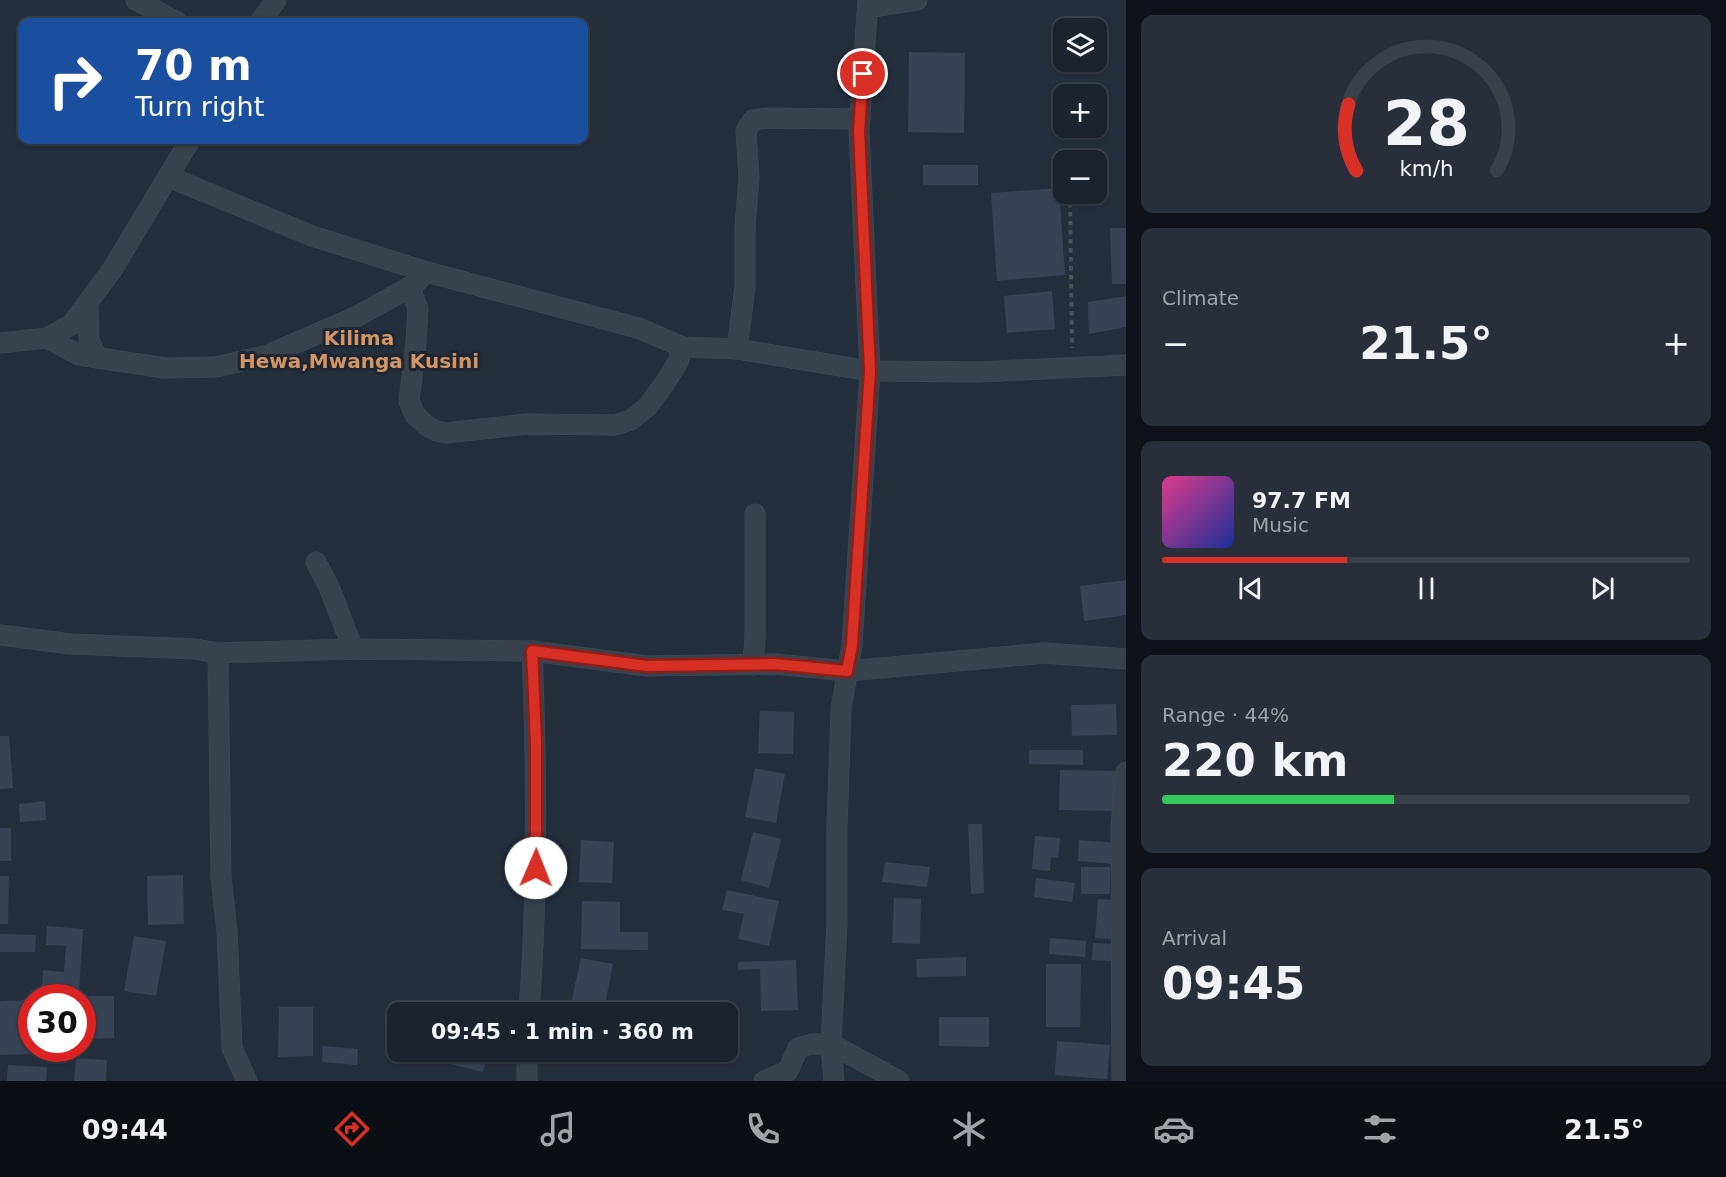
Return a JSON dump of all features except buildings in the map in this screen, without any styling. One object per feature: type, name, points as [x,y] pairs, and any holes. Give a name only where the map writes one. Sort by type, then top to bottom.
[{"type":"street","points":[[136,0],[170,18]]},
{"type":"street","points":[[263,18],[276,0]]},
{"type":"street","points":[[834,1081],[831,1044],[837,923],[841,709],[852,645],[870,371],[860,119],[868,4],[917,0]]},
{"type":"street","points":[[737,349],[746,287],[748,125],[753,120],[768,118],[860,119]]},
{"type":"street","points":[[0,343],[47,338],[71,325],[112,270],[188,144]]},
{"type":"street","points":[[169,177],[312,236],[427,272],[638,328],[683,347],[737,349],[870,371],[978,372],[1126,365]]},
{"type":"street","points":[[47,338],[79,355],[165,368],[216,367],[268,355],[356,317],[411,287],[427,272]]},
{"type":"street","points":[[411,287],[418,309],[417,343],[409,401],[415,415],[436,431],[446,433],[527,424],[615,425],[631,420],[648,406],[665,383],[678,362],[683,347]]},
{"type":"street","points":[[88,304],[89,340],[97,358]]},
{"type":"street","points":[[753,665],[755,514]]},
{"type":"street","points":[[316,562],[353,649]]},
{"type":"street","points":[[0,635],[71,644],[195,649],[218,653],[353,649],[532,651],[647,666],[775,664],[847,671],[921,666],[1010,654],[1045,653],[1126,659]]},
{"type":"street","points":[[530,1002],[537,848],[532,651]]},
{"type":"street","points":[[218,653],[221,877],[227,931],[232,1048],[247,1081]]},
{"type":"street","points":[[1122,1081],[1124,976],[1121,828],[1126,772]]},
{"type":"street","points":[[764,1081],[788,1071],[798,1048],[812,1044],[831,1044],[899,1081]]},
{"type":"street","points":[[527,1062],[527,1081]]},
{"type":"path","points":[[1070,204],[1072,367]]},
{"type":"district","name":"Kilima Hewa,Mwanga Kusini","points":[[359,350]]},
{"type":"route","points":[[536,868],[536,742],[532,651],[647,666],[775,664],[847,671],[852,645],[870,371],[859,131],[863,74]]}]
